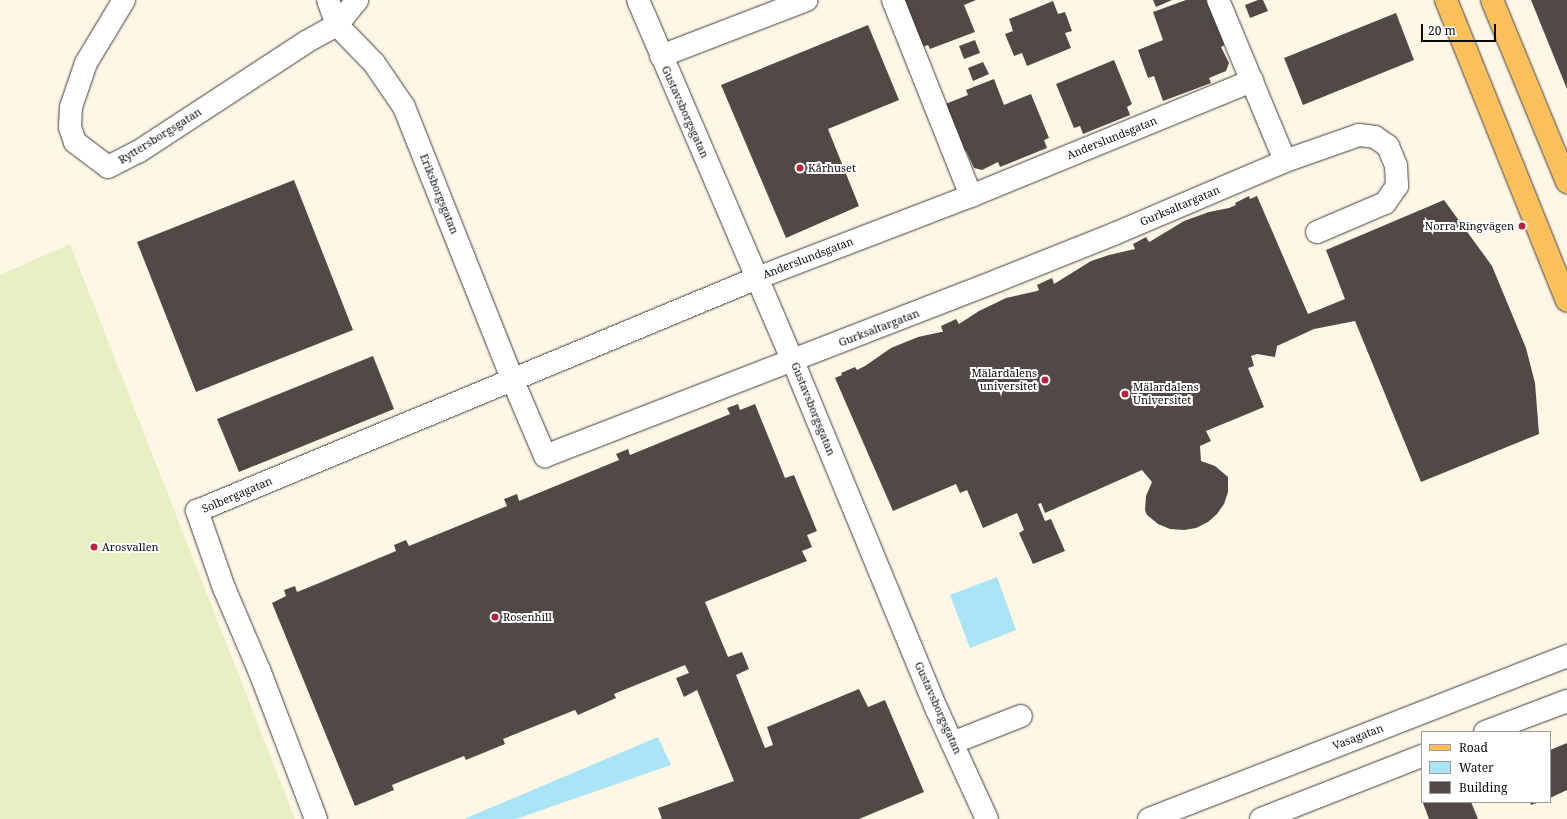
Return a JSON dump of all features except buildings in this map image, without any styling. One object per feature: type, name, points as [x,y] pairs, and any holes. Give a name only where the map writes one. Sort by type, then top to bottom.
[{"type":"main road","points":[[1446,0],[1567,301]]},
{"type":"main road","points":[[1492,0],[1567,182]]},
{"type":"street","name":"Ryttersborgsgatan","points":[[124,0],[86,63],[71,114],[70,127],[76,142],[108,167],[138,152],[306,42],[337,25],[357,0]]},
{"type":"street","points":[[328,0],[337,25]]},
{"type":"street","name":"Gustavsborgsgatan","points":[[638,0],[793,361],[937,710],[987,819]]},
{"type":"street","points":[[661,56],[807,0]]},
{"type":"street","points":[[893,0],[972,196]]},
{"type":"street","points":[[1218,0],[1285,161]]},
{"type":"street","name":"Eriksborgsgatan","points":[[337,25],[374,63],[404,107],[513,381]]},
{"type":"street","name":"Anderslundsgatan","points":[[513,381],[757,278],[972,196],[1252,81]]},
{"type":"street","name":"Gurksaltargatan","points":[[513,381],[545,456],[793,361],[1114,234],[1285,161],[1359,135],[1375,137],[1388,146],[1396,166],[1397,186],[1386,203],[1317,232]]},
{"type":"street","name":"Solbergagatan","points":[[316,819],[259,670],[224,588],[197,511],[513,381]]},
{"type":"street","name":"Vasagatan","points":[[1149,819],[1567,656]]},
{"type":"street","points":[[1488,731],[1567,701]]},
{"type":"street","points":[[952,742],[1021,716]]},
{"type":"street","points":[[1261,819],[1421,756]]},
{"type":"green space","name":"Arosvallen","points":[[70,244],[295,819],[0,819],[0,275]]},
{"type":"water","points":[[997,577],[1016,630],[970,648],[950,595]]},
{"type":"water","points":[[658,737],[671,765],[516,819],[464,819]]},
{"type":"place","name":"Kårhuset","points":[[800,168]]},
{"type":"place","name":"Norra Ringvägen","points":[[1522,226]]},
{"type":"place","name":"Mälardalens universitet","points":[[1045,380]]},
{"type":"place","name":"Mälardalens Universitet","points":[[1125,394]]},
{"type":"place","name":"Arosvallen","points":[[94,547]]},
{"type":"place","name":"Rosenhill","points":[[495,617]]}]
